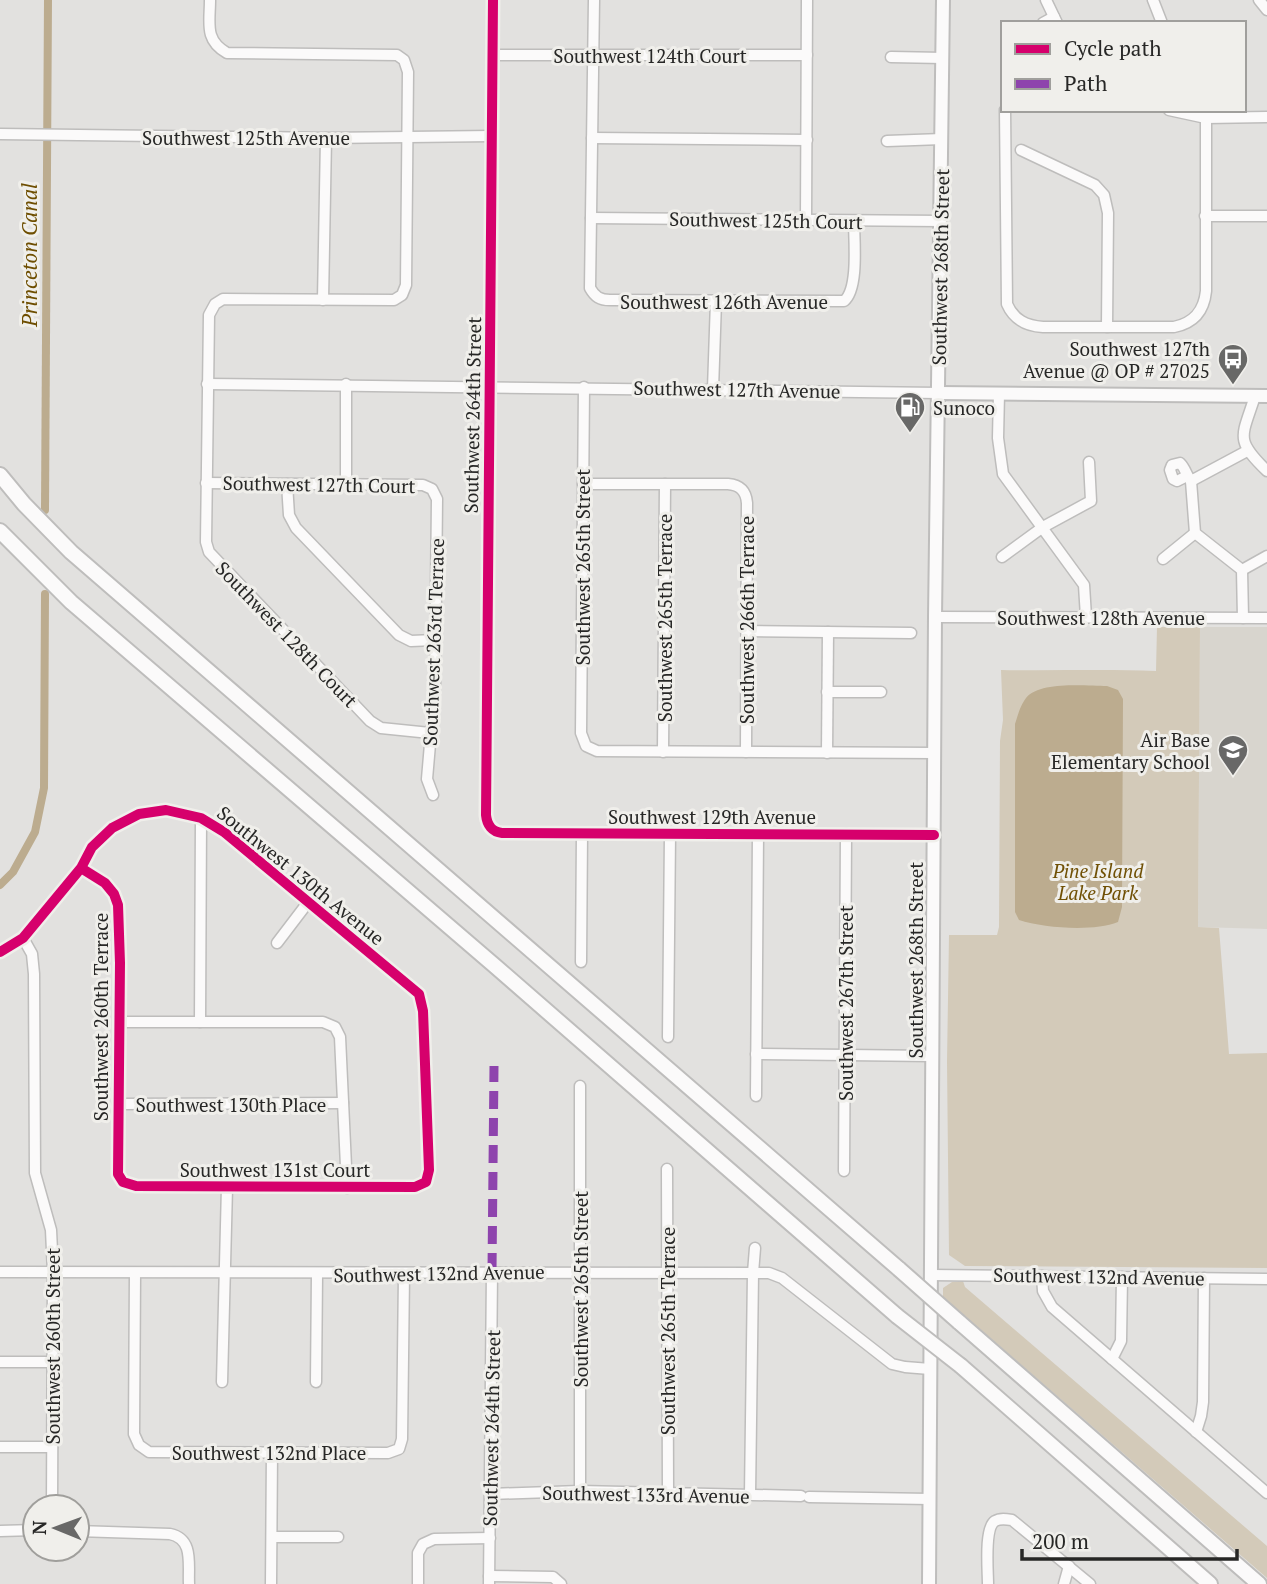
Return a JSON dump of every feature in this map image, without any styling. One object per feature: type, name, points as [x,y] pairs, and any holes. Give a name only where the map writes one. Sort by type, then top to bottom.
[{"type":"highway","points":[[0,475],[24,505],[71,552],[1259,1584]]},
{"type":"highway","points":[[0,531],[71,601],[897,1316],[961,1366],[1210,1584]]},
{"type":"main road","name":"Southwest 268th Street","points":[[929,1584],[935,617],[943,0]]},
{"type":"main road","name":"Southwest 127th Avenue","points":[[939,393],[1261,396]]},
{"type":"street","points":[[210,0],[210,37],[215,46],[227,53],[397,55],[404,60],[408,72],[407,285],[402,295],[394,300],[323,300],[326,138]]},
{"type":"street","name":"Southwest 264th Street","points":[[491,828],[486,815],[493,0]]},
{"type":"street","points":[[590,218],[594,0]]},
{"type":"street","points":[[806,220],[807,0]]},
{"type":"street","points":[[1046,0],[1056,20]]},
{"type":"street","points":[[1153,0],[1161,21]]},
{"type":"street","points":[[1259,0],[1267,10]]},
{"type":"street","name":"Southwest 124th Court","points":[[493,55],[807,55]]},
{"type":"street","points":[[891,57],[943,58]]},
{"type":"street","points":[[1005,112],[1005,296],[1010,311],[1019,321],[1034,327],[1174,327],[1196,318],[1205,298],[1206,118]]},
{"type":"street","points":[[1178,112],[1206,118],[1267,117]]},
{"type":"street","name":"Southwest 125th Avenue","points":[[0,134],[326,138],[492,136]]},
{"type":"street","points":[[592,138],[807,140]]},
{"type":"street","points":[[887,141],[942,139]]},
{"type":"street","points":[[1020,150],[1089,181],[1104,195],[1108,213],[1107,327]]},
{"type":"street","points":[[1205,216],[1267,216]]},
{"type":"street","name":"Southwest 125th Court","points":[[590,218],[941,221]]},
{"type":"street","name":"Southwest 126th Avenue","points":[[590,218],[590,288],[598,298],[610,300],[836,302],[849,297],[853,286],[854,221]]},
{"type":"street","name":"Southwest 128th Court","points":[[323,300],[223,299],[215,304],[209,315],[206,542],[209,552],[370,721],[381,728],[430,733]]},
{"type":"street","points":[[713,389],[716,301]]},
{"type":"street","name":"Southwest 127th Avenue","points":[[207,384],[939,393]]},
{"type":"street","points":[[346,384],[346,484]]},
{"type":"street","name":"Southwest 265th Street","points":[[584,387],[581,733],[586,746],[597,751],[663,752]]},
{"type":"street","points":[[999,393],[998,438],[1003,474],[1084,585],[1086,617]]},
{"type":"street","points":[[1261,396],[1242,435],[1247,452],[1267,471]]},
{"type":"street","points":[[1242,570],[1195,533],[1189,478],[1247,452]]},
{"type":"street","points":[[1002,557],[1043,527],[1091,500],[1089,462]]},
{"type":"street","name":"Southwest 127th Court","points":[[206,483],[422,485],[432,489]]},
{"type":"street","points":[[287,484],[289,515],[296,528],[399,635],[411,641],[434,640]]},
{"type":"street","points":[[583,484],[665,484]]},
{"type":"street","name":"Southwest 266th Terrace","points":[[665,484],[727,484],[743,489],[747,503],[746,752]]},
{"type":"street","name":"Southwest 265th Terrace","points":[[663,752],[665,484]]},
{"type":"street","name":"Southwest 263rd Terrace","points":[[432,489],[437,499],[435,686],[427,779],[433,794]]},
{"type":"street","points":[[1163,559],[1195,533]]},
{"type":"street","points":[[1242,570],[1267,556]]},
{"type":"street","points":[[1242,570],[1243,618]]},
{"type":"street","name":"Southwest 128th Avenue","points":[[935,617],[1267,618]]},
{"type":"street","points":[[746,631],[911,633]]},
{"type":"street","points":[[827,753],[828,632]]},
{"type":"street","points":[[827,692],[881,692]]},
{"type":"street","points":[[663,752],[934,753]]},
{"type":"street","name":"Southwest 130th Avenue","points":[[0,952],[23,938],[80,868],[92,847],[112,828],[139,814],[166,810],[201,818],[224,832],[419,994],[423,1011],[425,1051],[429,1170],[426,1182]]},
{"type":"street","points":[[200,1022],[201,818]]},
{"type":"street","name":"Southwest 129th Avenue","points":[[491,828],[502,833],[934,835]]},
{"type":"street","points":[[581,962],[582,833]]},
{"type":"street","points":[[668,1037],[670,834]]},
{"type":"street","points":[[756,1096],[758,834]]},
{"type":"street","name":"Southwest 267th Street","points":[[844,1171],[846,834]]},
{"type":"street","name":"Southwest 260th Terrace","points":[[80,868],[105,883],[114,894],[118,905],[118,1174],[122,1182]]},
{"type":"street","points":[[277,943],[309,901]]},
{"type":"street","name":"Southwest 260th Street","points":[[23,938],[32,954],[34,974],[35,1173],[51,1230],[52,1493]]},
{"type":"street","points":[[120,1023],[323,1022],[335,1027],[340,1037],[347,1188]]},
{"type":"street","points":[[756,1054],[932,1056]]},
{"type":"street","name":"Southwest 265th Street","points":[[580,1086],[580,1491]]},
{"type":"street","name":"Southwest 130th Place","points":[[118,1104],[343,1104]]},
{"type":"street","name":"Southwest 265th Terrace","points":[[667,1169],[668,1493]]},
{"type":"street","name":"Southwest 131st Court","points":[[122,1182],[136,1186],[347,1188],[415,1187],[426,1182]]},
{"type":"street","points":[[222,1382],[227,1187]]},
{"type":"street","points":[[750,1494],[755,1248]]},
{"type":"street","name":"Southwest 264th Street","points":[[489,1580],[492,1271]]},
{"type":"street","name":"Southwest 132nd Avenue","points":[[0,1272],[769,1273],[782,1278],[892,1364],[930,1369]]},
{"type":"street","name":"Southwest 132nd Place","points":[[135,1273],[134,1434],[139,1445],[149,1452],[388,1452],[399,1449],[402,1439],[404,1274]]},
{"type":"street","points":[[316,1382],[317,1274]]},
{"type":"street","name":"Southwest 132nd Avenue","points":[[932,1275],[1267,1279]]},
{"type":"street","points":[[1042,1276],[1044,1294],[1052,1307],[1267,1493]]},
{"type":"street","points":[[1112,1359],[1121,1341],[1122,1278]]},
{"type":"street","points":[[1196,1432],[1202,1416],[1203,1402],[1204,1278]]},
{"type":"street","points":[[0,1362],[51,1362]]},
{"type":"street","points":[[0,1447],[52,1447]]},
{"type":"street","points":[[271,1584],[272,1451]]},
{"type":"street","name":"Southwest 133rd Avenue","points":[[490,1494],[580,1491],[930,1499]]},
{"type":"street","points":[[988,1584],[989,1533],[992,1524],[997,1520],[1012,1520],[1090,1584]]},
{"type":"street","points":[[0,1531],[21,1530]]},
{"type":"street","points":[[91,1531],[170,1534],[181,1537],[187,1544],[188,1584]]},
{"type":"street","points":[[272,1537],[338,1536]]},
{"type":"street","points":[[418,1584],[418,1553],[423,1544],[434,1539],[490,1538]]},
{"type":"street","points":[[1064,1584],[1069,1566]]},
{"type":"street","points":[[489,1580],[553,1577],[560,1582]]},
{"type":"shaded area","name":"Air Base Elementary School","points":[[1200,627],[1267,627],[1267,929],[1198,927]]},
{"type":"shaded area","points":[[1107,686],[1118,690],[1123,699],[1122,907],[1118,922],[1096,927],[1068,928],[1019,920],[1015,912],[1015,724],[1019,711],[1026,698],[1041,689]]},
{"type":"green space","name":"Pine Island Lake Park","points":[[1157,627],[1200,627],[1198,927],[1219,928],[1229,1054],[1267,1053],[1267,1268],[965,1266],[949,1255],[949,935],[997,935],[999,927],[1000,741],[1003,720],[1001,670],[1156,671]]},
{"type":"green space","points":[[963,1281],[965,1287],[1267,1546],[1267,1578],[943,1297],[943,1288],[952,1282]]},
{"type":"waterway","name":"Princeton Canal","points":[[45,510],[48,0]]},
{"type":"waterway","name":"Princeton Canal","points":[[0,885],[13,872],[35,832],[44,788],[45,594]]},
{"type":"marked path","points":[[492,1271],[494,1066]]},
{"type":"cycle path","points":[[493,0],[486,815],[489,825],[493,830],[502,833],[934,835]]},
{"type":"cycle path","points":[[0,952],[23,938],[81,868],[92,847],[112,828],[139,814],[166,810],[201,818],[224,832],[419,994],[423,1011],[429,1170],[426,1182],[415,1187],[136,1186],[123,1182],[118,1174],[118,905],[114,894],[105,883],[81,868]]},
{"type":"place","name":"Southwest 127th Avenue @ OP # 27025","points":[[1233,386]]},
{"type":"place","name":"Sunoco","points":[[910,434]]},
{"type":"place","name":"Air Base Elementary School","points":[[1233,777]]}]
